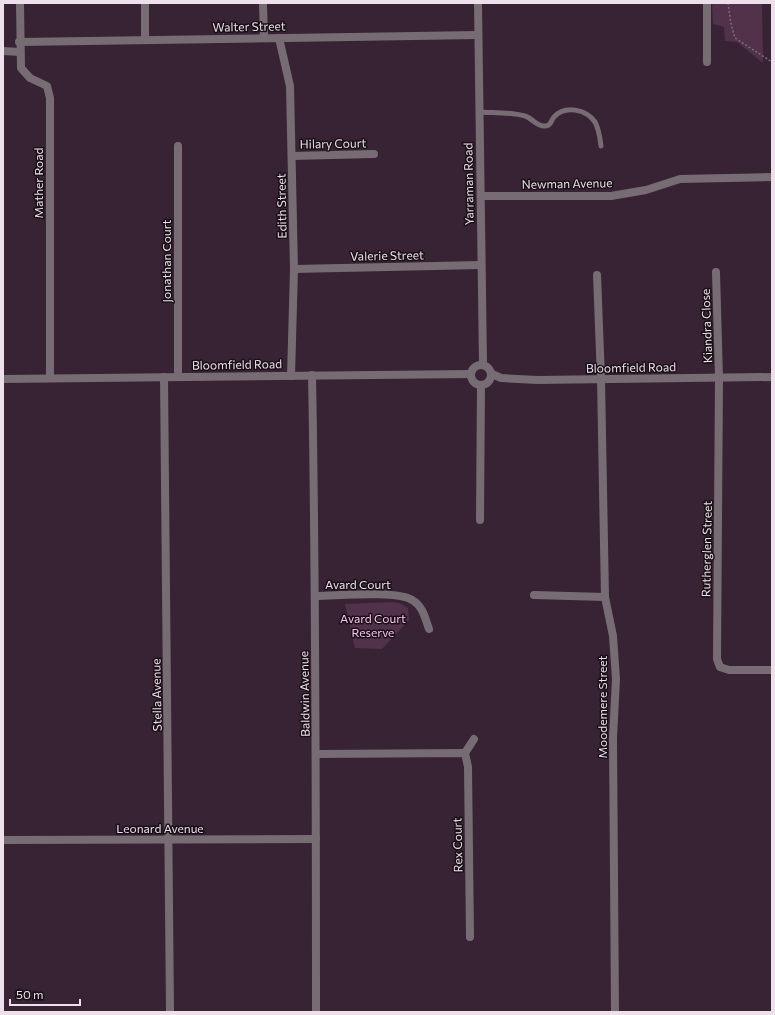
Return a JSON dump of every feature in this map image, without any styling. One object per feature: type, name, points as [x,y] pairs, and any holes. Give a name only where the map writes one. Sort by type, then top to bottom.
[{"type":"street","name":"Mather Road","points":[[20,3],[20,68],[30,78],[47,86],[50,98],[50,378]]},
{"type":"street","points":[[145,3],[145,39]]},
{"type":"street","points":[[263,3],[264,38]]},
{"type":"street","name":"Yarraman Road","points":[[478,3],[483,364]]},
{"type":"street","points":[[706,62],[707,3]]},
{"type":"street","name":"Walter Street","points":[[19,42],[478,35]]},
{"type":"street","name":"Edith Street","points":[[279,38],[290,86],[294,269],[291,376]]},
{"type":"street","points":[[3,51],[20,52]]},
{"type":"street","name":"Jonathan Court","points":[[178,146],[178,377]]},
{"type":"street","name":"Hilary Court","points":[[292,156],[374,154]]},
{"type":"street","name":"Newman Avenue","points":[[480,196],[611,196],[646,190],[680,179],[772,177]]},
{"type":"street","name":"Valerie Street","points":[[294,269],[481,265]]},
{"type":"street","name":"Kiandra Close","points":[[716,272],[719,378]]},
{"type":"street","name":"Moodemere Street","points":[[597,275],[601,379],[605,597],[613,636],[616,679],[614,738],[615,1012]]},
{"type":"street","points":[[483,364],[490,368],[492,374],[490,381],[480,385],[473,380],[471,374],[476,366],[483,364]]},
{"type":"street","name":"Bloomfield Road","points":[[3,379],[471,374]]},
{"type":"street","name":"Bloomfield Road","points":[[492,374],[500,378],[530,380],[772,377]]},
{"type":"street","name":"Baldwin Avenue","points":[[312,375],[316,596],[314,658],[317,754],[316,1012]]},
{"type":"street","name":"Stella Avenue","points":[[164,377],[170,840],[170,1012]]},
{"type":"street","name":"Rutherglen Street","points":[[719,378],[717,659],[720,667],[729,670],[772,670]]},
{"type":"street","points":[[480,385],[480,520]]},
{"type":"street","name":"Avard Court","points":[[316,596],[398,595],[412,600],[421,608],[429,629]]},
{"type":"street","points":[[534,595],[605,597]]},
{"type":"street","points":[[317,754],[465,753],[474,739]]},
{"type":"street","name":"Rex Court","points":[[465,753],[468,767],[470,937]]},
{"type":"street","name":"Leonard Avenue","points":[[3,840],[316,839]]},
{"type":"lane","points":[[479,112],[510,113],[527,117],[543,126],[547,126],[552,122],[554,117],[566,110],[579,111],[589,115],[598,128],[601,146]]},
{"type":"path","points":[[728,3],[735,38],[772,62]]},
{"type":"green space","points":[[712,3],[762,3],[763,63],[737,42],[725,41],[724,27],[713,24]]},
{"type":"green space","name":"Avard Court Reserve","points":[[393,602],[402,604],[408,608],[409,620],[382,649],[355,648],[345,604]]}]
